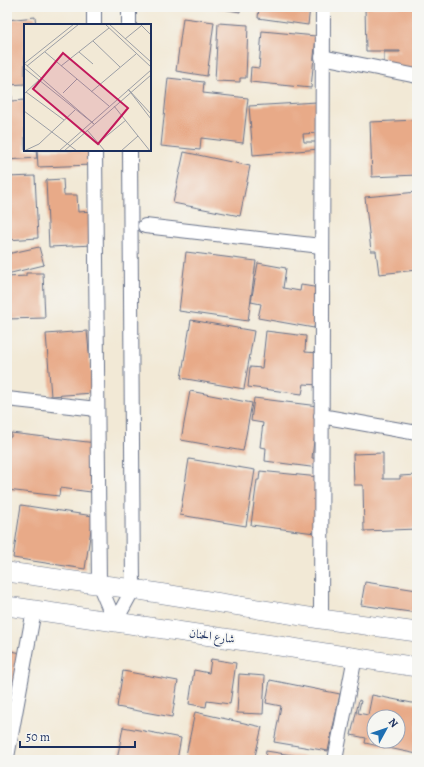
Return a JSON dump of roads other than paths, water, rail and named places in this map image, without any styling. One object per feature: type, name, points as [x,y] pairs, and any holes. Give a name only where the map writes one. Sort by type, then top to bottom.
[{"type":"street","points":[[94,7],[94,24]]},
{"type":"street","points":[[128,7],[129,24]]},
{"type":"street","points":[[321,619],[323,7]]},
{"type":"street","points":[[322,57],[417,76]]},
{"type":"street","points":[[95,151],[99,584],[115,622]]},
{"type":"street","points":[[115,622],[133,589],[130,151]]},
{"type":"street","points":[[145,226],[322,246]]},
{"type":"street","points":[[7,399],[97,410]]},
{"type":"street","points":[[321,416],[417,433]]},
{"type":"street","points":[[7,572],[99,584],[321,619],[417,632]]},
{"type":"street","name":"شارع الحنان","points":[[7,606],[417,667]]},
{"type":"street","points":[[7,757],[34,610]]},
{"type":"street","points":[[335,760],[355,658]]}]
